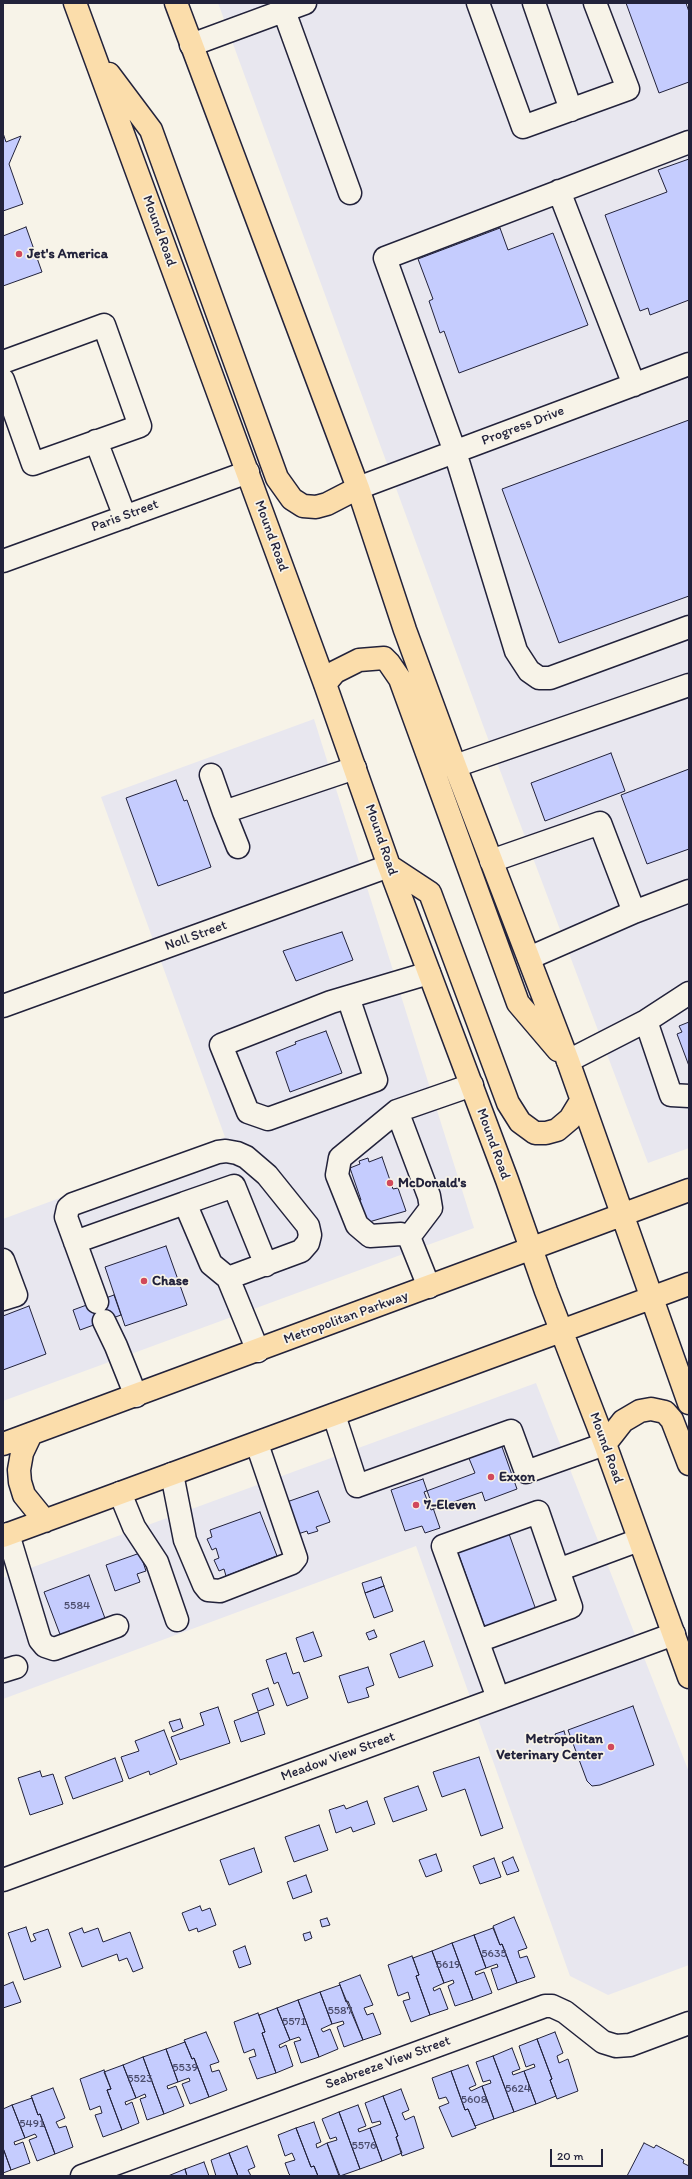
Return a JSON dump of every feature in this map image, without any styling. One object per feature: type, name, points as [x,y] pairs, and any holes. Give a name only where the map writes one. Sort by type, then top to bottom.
[{"type":"main road","name":"Mound Road","points":[[75,3],[248,472],[389,866],[472,1085],[561,1331],[605,1444],[640,1540],[681,1640],[689,1677]]},
{"type":"main road","points":[[176,3],[358,488],[405,630],[455,766],[568,1061],[689,1402]]},
{"type":"main road","points":[[95,55],[151,130],[277,478],[292,499],[303,506],[316,507],[327,504],[358,488]]},
{"type":"main road","points":[[325,684],[335,672],[359,660],[384,658],[393,668],[400,679],[518,1003],[568,1061]]},
{"type":"main road","points":[[389,866],[430,893],[508,1103],[520,1122],[535,1133],[546,1134],[557,1130],[570,1119],[581,1101]]},
{"type":"main road","name":"Metropolitan Parkway","points":[[3,1444],[258,1351],[689,1190]]},
{"type":"main road","points":[[6,1535],[689,1284]]},
{"type":"main road","points":[[605,1444],[623,1421],[640,1411],[651,1409],[665,1412],[672,1420],[689,1464]]},
{"type":"main road","points":[[31,1434],[22,1452],[19,1470],[20,1482],[24,1495],[45,1521]]},
{"type":"street","points":[[191,44],[305,3]]},
{"type":"street","points":[[478,3],[523,127],[628,89],[595,3]]},
{"type":"street","points":[[534,3],[571,110]]},
{"type":"street","points":[[284,11],[350,193]]},
{"type":"street","points":[[689,142],[385,258],[455,452],[516,651],[529,671],[538,678],[550,678],[689,627]]},
{"type":"street","points":[[559,191],[634,384]]},
{"type":"street","points":[[3,362],[104,325],[140,426],[33,464],[3,380]]},
{"type":"street","name":"Progress Drive","points":[[358,488],[689,364]]},
{"type":"street","points":[[96,441],[125,517]]},
{"type":"street","name":"Paris Street","points":[[3,561],[248,472]]},
{"type":"street","points":[[455,766],[689,685]]},
{"type":"street","points":[[224,812],[355,768]]},
{"type":"street","points":[[210,775],[238,847]]},
{"type":"street","points":[[491,861],[600,823],[634,912]]},
{"type":"street","name":"Noll Street","points":[[3,1006],[389,866]]},
{"type":"street","points":[[529,958],[634,912],[689,891]]},
{"type":"street","points":[[348,997],[376,1080],[268,1119],[248,1112],[221,1045],[348,997],[429,973]]},
{"type":"street","points":[[568,1061],[646,1021],[689,993]]},
{"type":"street","points":[[646,1021],[671,1094],[689,1096]]},
{"type":"street","points":[[429,1287],[409,1237],[402,1234],[370,1236],[357,1226],[337,1175],[340,1158],[397,1111],[472,1085]]},
{"type":"street","points":[[397,1111],[429,1196],[431,1208],[409,1237]]},
{"type":"street","points":[[136,1396],[100,1311],[75,1242],[66,1217],[68,1208],[74,1204],[218,1152],[226,1150],[246,1157],[267,1175],[308,1226],[310,1234],[308,1243],[301,1251],[228,1278]]},
{"type":"street","points":[[75,1242],[234,1186],[266,1264]]},
{"type":"street","points":[[185,1204],[211,1264],[228,1278],[258,1351]]},
{"type":"street","points":[[3,1260],[16,1295],[3,1299]]},
{"type":"street","points":[[334,1415],[357,1486],[511,1431],[526,1472],[605,1444]]},
{"type":"street","points":[[172,1474],[186,1540],[204,1585],[208,1590],[220,1591],[292,1563],[296,1558],[257,1444]]},
{"type":"street","points":[[120,1492],[134,1527],[158,1562],[177,1620]]},
{"type":"street","points":[[478,1642],[571,1607],[538,1512],[443,1546],[498,1698]]},
{"type":"street","points":[[6,1535],[40,1640],[45,1646],[54,1649],[116,1626]]},
{"type":"street","points":[[558,1570],[640,1540]]},
{"type":"street","name":"Meadow View Street","points":[[3,1880],[498,1698],[681,1640]]},
{"type":"street","name":"Seabreeze View Street","points":[[82,2176],[545,2006],[552,2006],[565,2012],[603,2042],[616,2046],[630,2045],[689,2023]]},
{"type":"shaded area","points":[[218,3],[689,3],[689,1148],[648,1163],[484,728]]},
{"type":"shaded area","points":[[314,719],[474,1228],[3,1401],[3,1219],[225,1137],[101,797]]},
{"type":"shaded area","points":[[536,1383],[689,1772],[689,1965],[608,1995],[570,1976],[416,1546],[3,1699],[3,1578]]},
{"type":"building","points":[[626,3],[686,3],[689,12],[689,82],[659,93]]},
{"type":"building","points":[[3,133],[6,142],[21,136],[9,164],[23,204],[3,211]]},
{"type":"building","points":[[689,159],[689,300],[650,315],[648,308],[640,311],[605,215],[667,192],[658,170]]},
{"type":"building","name":"Jet's America","points":[[26,227],[42,272],[3,286],[3,236]]},
{"type":"building","points":[[500,228],[508,250],[553,233],[588,325],[459,373],[444,331],[440,333],[429,301],[433,299],[418,259]]},
{"type":"building","points":[[689,420],[689,596],[559,643],[502,489]]},
{"type":"building","points":[[611,753],[625,791],[545,821],[531,783]]},
{"type":"building","points":[[689,769],[689,849],[647,864],[621,795]]},
{"type":"building","points":[[176,780],[184,801],[187,800],[211,867],[158,886],[126,798]]},
{"type":"building","points":[[342,932],[353,960],[296,981],[283,951]]},
{"type":"building","points":[[689,1022],[689,1066],[677,1034],[682,1032],[679,1026]]},
{"type":"building","points":[[326,1031],[342,1073],[290,1092],[276,1052],[296,1044],[295,1042]]},
{"type":"building","points":[[382,1157],[393,1189],[398,1188],[406,1211],[369,1222],[368,1219],[365,1221],[358,1201],[361,1200],[350,1168],[360,1164],[359,1161],[368,1158],[369,1162]]},
{"type":"building","name":"Chase","points":[[166,1246],[187,1305],[125,1326],[105,1267]]},
{"type":"building","points":[[114,1295],[121,1315],[80,1330],[73,1310]]},
{"type":"building","points":[[29,1306],[46,1354],[3,1370],[3,1316]]},
{"type":"building","points":[[501,1444],[517,1489],[485,1501],[482,1492],[431,1510],[424,1492],[475,1473],[468,1456]]},
{"type":"building","points":[[423,1479],[440,1528],[425,1533],[422,1526],[405,1531],[391,1490]]},
{"type":"building","points":[[318,1491],[330,1522],[316,1527],[318,1531],[308,1534],[307,1531],[295,1535],[284,1503]]},
{"type":"building","points":[[260,1512],[277,1556],[226,1576],[224,1569],[219,1571],[214,1560],[219,1558],[216,1548],[212,1550],[207,1539],[212,1537],[210,1530]]},
{"type":"building","points":[[508,1531],[536,1610],[489,1627],[484,1625],[457,1550]]},
{"type":"building","points":[[140,1553],[146,1571],[137,1574],[140,1582],[115,1591],[106,1565]]},
{"type":"building","points":[[89,1575],[106,1621],[61,1637],[44,1592]]},
{"type":"building","points":[[381,1577],[384,1586],[365,1593],[362,1583]]},
{"type":"building","points":[[384,1586],[393,1611],[374,1618],[365,1593]]},
{"type":"building","points":[[374,1630],[377,1637],[369,1640],[366,1633]]},
{"type":"building","points":[[313,1632],[322,1656],[304,1662],[296,1638]]},
{"type":"building","points":[[424,1641],[433,1666],[399,1678],[390,1654]]},
{"type":"building","points":[[286,1653],[293,1674],[299,1672],[308,1698],[287,1706],[278,1682],[274,1684],[266,1660]]},
{"type":"building","points":[[368,1667],[374,1685],[366,1688],[369,1697],[348,1703],[339,1676]]},
{"type":"building","points":[[268,1688],[274,1705],[258,1711],[252,1694]]},
{"type":"building","name":"Metropolitan Veterinary Center","points":[[633,1706],[654,1765],[600,1785],[592,1786],[587,1781],[568,1730]]},
{"type":"building","points":[[218,1707],[230,1743],[180,1760],[171,1737],[204,1725],[200,1713]]},
{"type":"building","points":[[258,1712],[265,1734],[241,1742],[234,1721]]},
{"type":"building","points":[[180,1719],[183,1728],[173,1732],[169,1722]]},
{"type":"building","points":[[164,1730],[177,1764],[150,1775],[149,1771],[129,1779],[121,1757],[139,1751],[135,1741]]},
{"type":"building","points":[[564,1731],[567,1741],[559,1743],[555,1734]]},
{"type":"building","points":[[479,1757],[503,1828],[481,1836],[465,1789],[442,1797],[433,1772]]},
{"type":"building","points":[[115,1758],[123,1781],[73,1799],[65,1777]]},
{"type":"building","points":[[40,1771],[42,1777],[53,1774],[63,1804],[30,1815],[18,1778]]},
{"type":"building","points":[[418,1786],[427,1810],[393,1822],[384,1798]]},
{"type":"building","points":[[367,1801],[375,1824],[353,1832],[351,1827],[336,1833],[329,1810],[344,1805],[346,1809]]},
{"type":"building","points":[[319,1825],[328,1850],[294,1862],[285,1837]]},
{"type":"building","points":[[254,1848],[262,1872],[229,1885],[220,1860]]},
{"type":"building","points":[[436,1854],[442,1871],[426,1877],[419,1860]]},
{"type":"building","points":[[513,1857],[519,1871],[507,1875],[502,1862]]},
{"type":"building","points":[[494,1858],[501,1877],[480,1884],[473,1866]]},
{"type":"building","points":[[306,1875],[312,1892],[293,1899],[287,1882]]},
{"type":"building","points":[[200,1906],[202,1911],[210,1908],[216,1925],[198,1932],[197,1928],[189,1931],[182,1913]]},
{"type":"building","points":[[514,1917],[527,1948],[518,1951],[520,1958],[527,1956],[535,1977],[517,1983],[502,1944],[500,1945],[493,1926]]},
{"type":"building","points":[[327,1918],[330,1925],[322,1927],[320,1920]]},
{"type":"building","points":[[26,1927],[31,1942],[36,1940],[33,1934],[48,1929],[61,1967],[24,1980],[8,1933]]},
{"type":"building","points":[[82,1928],[84,1933],[98,1928],[103,1942],[130,1932],[143,1968],[133,1972],[127,1958],[119,1961],[117,1954],[82,1967],[69,1933]]},
{"type":"building","points":[[493,1928],[500,1945],[502,1944],[517,1983],[498,1990],[491,1969],[498,1967],[497,1964],[486,1968],[474,1935]]},
{"type":"building","points":[[310,1932],[312,1938],[305,1941],[303,1934]]},
{"type":"building","points":[[474,1935],[486,1968],[475,1972],[476,1975],[484,1972],[492,1993],[473,2000],[452,1943]]},
{"type":"building","points":[[452,1943],[473,2000],[455,2006],[448,1986],[454,1983],[453,1980],[444,1983],[432,1951]]},
{"type":"building","points":[[245,1946],[251,1964],[239,1968],[233,1951]]},
{"type":"building","points":[[432,1951],[444,1983],[433,1988],[434,1991],[440,1988],[448,2009],[430,2015],[416,1976],[419,1975],[413,1958]]},
{"type":"building","points":[[412,1956],[419,1975],[416,1976],[430,2015],[411,2022],[403,2001],[410,1999],[408,1992],[398,1996],[388,1965]]},
{"type":"building","points":[[360,1975],[373,2005],[364,2008],[367,2015],[373,2013],[381,2034],[363,2040],[339,1983]]},
{"type":"building","points":[[13,1982],[21,2002],[3,2008],[3,1986]]},
{"type":"building","points":[[340,1985],[346,2002],[348,2001],[363,2040],[344,2047],[337,2027],[344,2024],[343,2021],[332,2024],[320,1992]]},
{"type":"building","points":[[320,1992],[332,2024],[321,2029],[323,2032],[330,2029],[338,2049],[319,2057],[298,2000]]},
{"type":"building","points":[[298,2000],[319,2057],[301,2063],[294,2042],[301,2040],[299,2037],[290,2040],[277,2008]]},
{"type":"building","points":[[277,2008],[290,2040],[279,2045],[280,2048],[286,2045],[293,2066],[276,2073],[262,2033],[265,2032],[259,2015]]},
{"type":"building","points":[[258,2013],[265,2032],[262,2033],[276,2073],[257,2079],[249,2058],[256,2056],[254,2049],[244,2053],[234,2022]]},
{"type":"building","points":[[206,2032],[219,2062],[210,2065],[212,2072],[219,2070],[227,2090],[209,2097],[194,2058],[192,2059],[184,2040]]},
{"type":"building","points":[[555,2032],[563,2053],[557,2056],[559,2063],[568,2059],[578,2091],[557,2099],[550,2080],[552,2079],[537,2039]]},
{"type":"building","points":[[537,2039],[552,2079],[550,2080],[556,2096],[536,2104],[524,2071],[535,2067],[534,2064],[526,2067],[519,2046]]},
{"type":"building","points":[[185,2042],[192,2059],[194,2058],[209,2097],[190,2104],[182,2084],[190,2081],[189,2078],[178,2082],[166,2049]]},
{"type":"building","points":[[512,2048],[520,2069],[512,2072],[513,2075],[524,2071],[536,2104],[514,2112],[493,2056]]},
{"type":"building","points":[[166,2049],[178,2082],[167,2086],[168,2089],[176,2086],[184,2106],[164,2114],[143,2057]]},
{"type":"building","points":[[493,2056],[514,2112],[494,2119],[482,2086],[491,2083],[490,2080],[483,2082],[476,2062]]},
{"type":"building","points":[[143,2057],[164,2114],[147,2120],[140,2099],[146,2097],[145,2094],[136,2098],[123,2065]]},
{"type":"building","points":[[123,2065],[136,2098],[125,2102],[126,2105],[132,2102],[139,2123],[122,2130],[107,2090],[111,2089],[104,2072]]},
{"type":"building","points":[[468,2065],[476,2085],[469,2088],[471,2091],[482,2086],[494,2119],[475,2126],[468,2109],[465,2110],[451,2071]]},
{"type":"building","points":[[104,2070],[111,2089],[107,2090],[122,2130],[103,2137],[95,2115],[102,2113],[100,2106],[90,2110],[80,2079]]},
{"type":"building","points":[[451,2071],[465,2110],[468,2109],[476,2128],[452,2137],[439,2107],[449,2103],[446,2097],[439,2099],[432,2078]]},
{"type":"building","points":[[53,2088],[65,2118],[56,2122],[59,2128],[66,2126],[73,2147],[55,2154],[40,2114],[38,2115],[31,2096]]},
{"type":"building","points":[[401,2089],[409,2110],[402,2113],[405,2120],[414,2116],[424,2148],[402,2156],[396,2137],[398,2136],[383,2096]]},
{"type":"building","points":[[383,2096],[398,2136],[396,2137],[402,2153],[382,2161],[370,2128],[381,2124],[380,2121],[372,2123],[365,2103]]},
{"type":"building","points":[[32,2098],[38,2115],[40,2114],[55,2154],[37,2161],[29,2140],[37,2137],[35,2134],[25,2138],[12,2105]]},
{"type":"building","points":[[12,2105],[25,2138],[14,2142],[15,2145],[23,2142],[30,2163],[11,2170],[3,2148],[3,2109]]},
{"type":"building","points":[[358,2105],[366,2126],[358,2129],[359,2132],[370,2128],[382,2161],[360,2169],[339,2112]]},
{"type":"building","points":[[339,2112],[360,2169],[340,2176],[327,2143],[337,2140],[336,2137],[330,2139],[322,2119]]},
{"type":"building","points":[[314,2122],[321,2142],[316,2144],[317,2148],[327,2143],[339,2176],[318,2176],[314,2166],[311,2167],[296,2128]]},
{"type":"building","points":[[296,2128],[311,2167],[314,2166],[318,2176],[291,2176],[289,2174],[285,2163],[295,2160],[292,2153],[285,2156],[278,2135]]},
{"type":"building","points":[[644,2143],[654,2148],[656,2145],[684,2160],[683,2163],[689,2166],[689,2176],[627,2176]]},
{"type":"building","points":[[247,2146],[255,2167],[248,2170],[251,2176],[238,2176],[229,2153]]},
{"type":"building","points":[[3,2148],[11,2170],[3,2173]]},
{"type":"building","points":[[229,2153],[238,2176],[216,2176],[211,2160]]},
{"type":"building","points":[[204,2162],[209,2176],[187,2176],[185,2169]]},
{"type":"building","points":[[185,2169],[187,2176],[168,2176]]},
{"type":"place","name":"Jet's America","points":[[19,254]]},
{"type":"place","name":"McDonald's","points":[[390,1183]]},
{"type":"place","name":"Chase","points":[[144,1281]]},
{"type":"place","name":"Exxon","points":[[491,1477]]},
{"type":"place","name":"7-Eleven","points":[[416,1505]]},
{"type":"place","name":"Metropolitan Veterinary Center","points":[[611,1747]]}]
